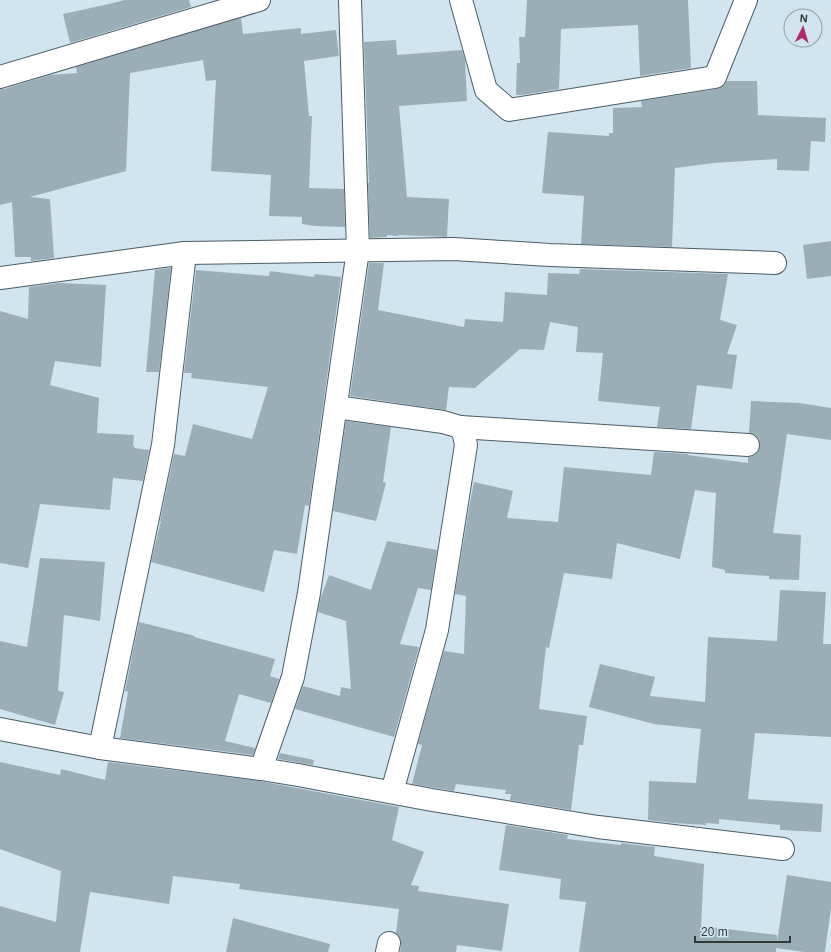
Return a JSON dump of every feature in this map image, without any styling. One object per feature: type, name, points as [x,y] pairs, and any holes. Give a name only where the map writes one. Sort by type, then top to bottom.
[{"type":"street","points":[[0,77],[259,0]]},
{"type":"street","points":[[261,769],[293,677],[309,593],[358,250],[350,0]]},
{"type":"street","points":[[461,0],[486,90],[509,110],[715,77],[746,0]]},
{"type":"street","points":[[0,278],[186,253],[454,249],[550,255],[775,263]]},
{"type":"street","points":[[100,748],[163,445],[186,253]]},
{"type":"street","points":[[336,408],[443,422],[460,427],[748,445]]},
{"type":"street","points":[[392,792],[437,630],[466,445],[464,435],[460,427]]},
{"type":"street","points":[[0,729],[100,748],[298,775],[432,800],[598,827],[783,849]]},
{"type":"building","points":[[125,0],[189,0],[191,7],[70,43],[63,14]]},
{"type":"building","points":[[527,0],[688,0],[691,68],[640,76],[638,25],[561,29],[559,89],[516,95],[517,63],[520,63],[519,37],[525,37]]},
{"type":"building","points":[[241,18],[243,34],[301,28],[301,34],[336,30],[339,56],[304,61],[309,116],[312,116],[309,188],[344,189],[345,227],[302,224],[302,217],[269,216],[271,175],[211,171],[216,80],[206,81],[203,60],[130,73],[126,171],[30,197],[50,199],[54,258],[31,261],[31,257],[15,257],[12,202],[0,205],[0,89],[50,75],[77,73],[76,67]]},
{"type":"building","points":[[396,40],[397,55],[462,50],[465,60],[467,101],[399,106],[407,197],[449,199],[447,237],[387,235],[387,237],[370,238],[364,42]]},
{"type":"building","points":[[727,81],[757,81],[758,115],[826,118],[825,142],[811,141],[809,171],[777,170],[777,159],[714,163],[675,168],[672,247],[581,244],[584,196],[542,193],[548,132],[609,136],[609,133],[613,133],[613,108],[642,107],[641,101],[717,89],[723,86]]},
{"type":"building","points":[[831,241],[831,276],[807,279],[803,245]]},
{"type":"building","points":[[369,263],[384,263],[378,310],[464,327],[465,319],[503,322],[505,292],[547,295],[548,273],[579,274],[580,269],[728,274],[720,320],[737,325],[727,354],[737,355],[732,389],[697,385],[691,429],[657,427],[660,407],[598,401],[603,353],[576,352],[578,327],[550,322],[544,350],[520,349],[475,388],[449,387],[446,410],[350,396]]},
{"type":"building","points":[[171,268],[159,372],[146,372],[155,270]]},
{"type":"building","points":[[196,270],[269,276],[270,271],[314,277],[315,274],[341,277],[309,506],[305,505],[297,554],[274,550],[264,592],[151,562],[161,521],[174,454],[185,456],[193,424],[252,439],[268,387],[191,378],[192,373],[184,373]]},
{"type":"building","points":[[59,283],[106,285],[101,367],[55,361],[50,385],[99,398],[97,433],[134,435],[134,448],[149,450],[143,481],[113,478],[110,510],[40,504],[28,568],[0,563],[0,311],[28,319],[29,287]]},
{"type":"building","points":[[751,401],[799,403],[831,408],[831,440],[787,434],[773,533],[801,535],[799,580],[769,579],[769,576],[725,573],[725,570],[712,567],[716,493],[695,490],[680,559],[617,543],[612,579],[564,573],[549,648],[546,647],[539,709],[587,716],[583,745],[579,745],[571,810],[510,800],[511,794],[505,794],[506,790],[456,784],[454,791],[412,784],[422,745],[418,744],[444,651],[464,654],[466,596],[455,594],[474,482],[513,491],[507,518],[558,522],[564,467],[651,475],[654,452],[688,454],[748,463],[748,457],[754,456],[758,452],[760,445],[759,439],[755,435],[749,433]]},
{"type":"building","points":[[346,421],[391,427],[383,482],[386,483],[376,521],[333,511]]},
{"type":"building","points":[[387,541],[437,550],[431,590],[418,588],[400,644],[419,647],[394,737],[295,709],[303,686],[340,696],[341,687],[351,689],[346,621],[318,612],[320,600],[329,575],[371,590]]},
{"type":"building","points":[[40,558],[105,562],[100,621],[64,615],[58,691],[64,692],[55,725],[0,709],[0,641],[27,647]]},
{"type":"building","points":[[780,590],[826,592],[823,644],[831,644],[831,737],[755,733],[748,799],[823,804],[821,832],[780,830],[780,825],[719,819],[719,824],[706,823],[706,825],[648,820],[649,781],[696,783],[701,729],[654,724],[589,707],[600,664],[655,677],[650,696],[705,702],[708,637],[777,641]]},
{"type":"building","points":[[139,622],[275,659],[270,676],[279,679],[271,703],[239,694],[225,741],[255,748],[253,755],[120,738],[128,692],[125,691]]},
{"type":"building","points":[[280,753],[314,760],[313,765],[278,759]]},
{"type":"building","points":[[0,762],[60,775],[61,769],[105,780],[108,762],[259,781],[399,807],[392,840],[424,852],[411,885],[419,886],[418,891],[509,904],[502,951],[457,945],[456,952],[400,952],[401,940],[396,933],[399,909],[239,889],[240,884],[173,876],[169,904],[90,892],[80,952],[0,952],[0,906],[56,922],[61,871],[0,849]]},
{"type":"building","points":[[506,825],[568,835],[567,839],[655,847],[654,856],[704,864],[701,926],[777,935],[777,942],[787,875],[831,882],[831,908],[825,952],[804,952],[776,948],[776,952],[579,952],[586,902],[559,899],[561,879],[499,870]]},
{"type":"building","points":[[233,918],[330,944],[328,952],[226,952]]}]
